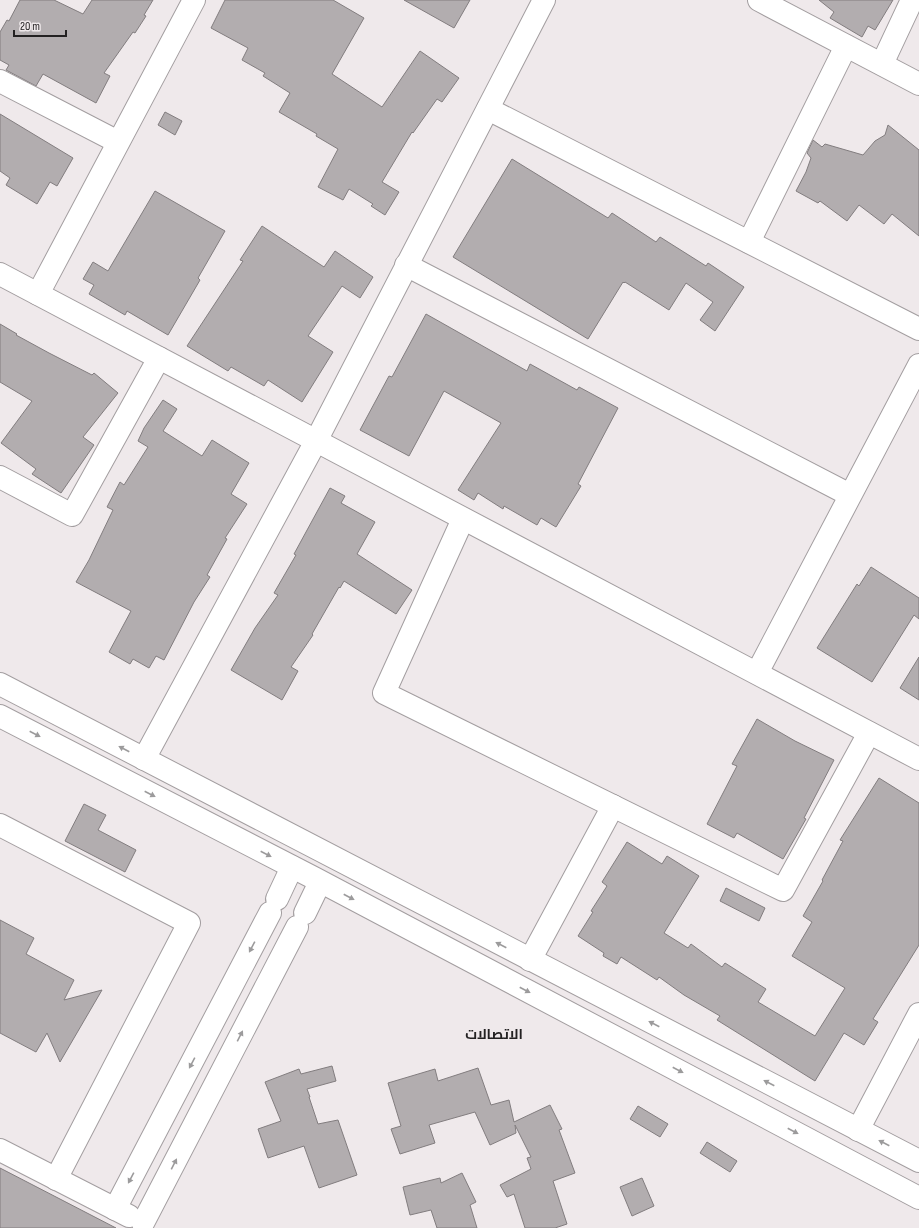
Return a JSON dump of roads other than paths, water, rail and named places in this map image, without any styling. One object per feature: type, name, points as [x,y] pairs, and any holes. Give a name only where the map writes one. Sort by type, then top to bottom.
[{"type":"street","points":[[38,294],[194,0]]},
{"type":"street","points":[[144,759],[316,441],[544,0]]},
{"type":"street","points":[[759,0],[919,84]]},
{"type":"street","points":[[882,64],[912,0]]},
{"type":"street","points":[[749,242],[846,46]]},
{"type":"street","points":[[0,81],[118,142]]},
{"type":"street","points":[[488,109],[919,329]]},
{"type":"street","points":[[406,265],[850,495]]},
{"type":"street","points":[[0,274],[919,759]]},
{"type":"street","points":[[0,477],[72,515],[159,358]]},
{"type":"street","points":[[757,673],[919,365]]},
{"type":"street","points":[[463,519],[384,693],[783,890],[869,733]]},
{"type":"street","points":[[0,684],[919,1161]]},
{"type":"street","points":[[0,716],[320,882],[919,1198]]},
{"type":"street","points":[[530,960],[613,806]]},
{"type":"street","points":[[0,825],[189,923],[56,1179]]},
{"type":"street","points":[[115,1210],[292,868]]},
{"type":"street","points":[[0,1150],[148,1226],[320,882]]},
{"type":"street","points":[[858,1130],[919,1014]]},
{"type":"district","name":"الاتصالات","points":[[494,1034]]}]
